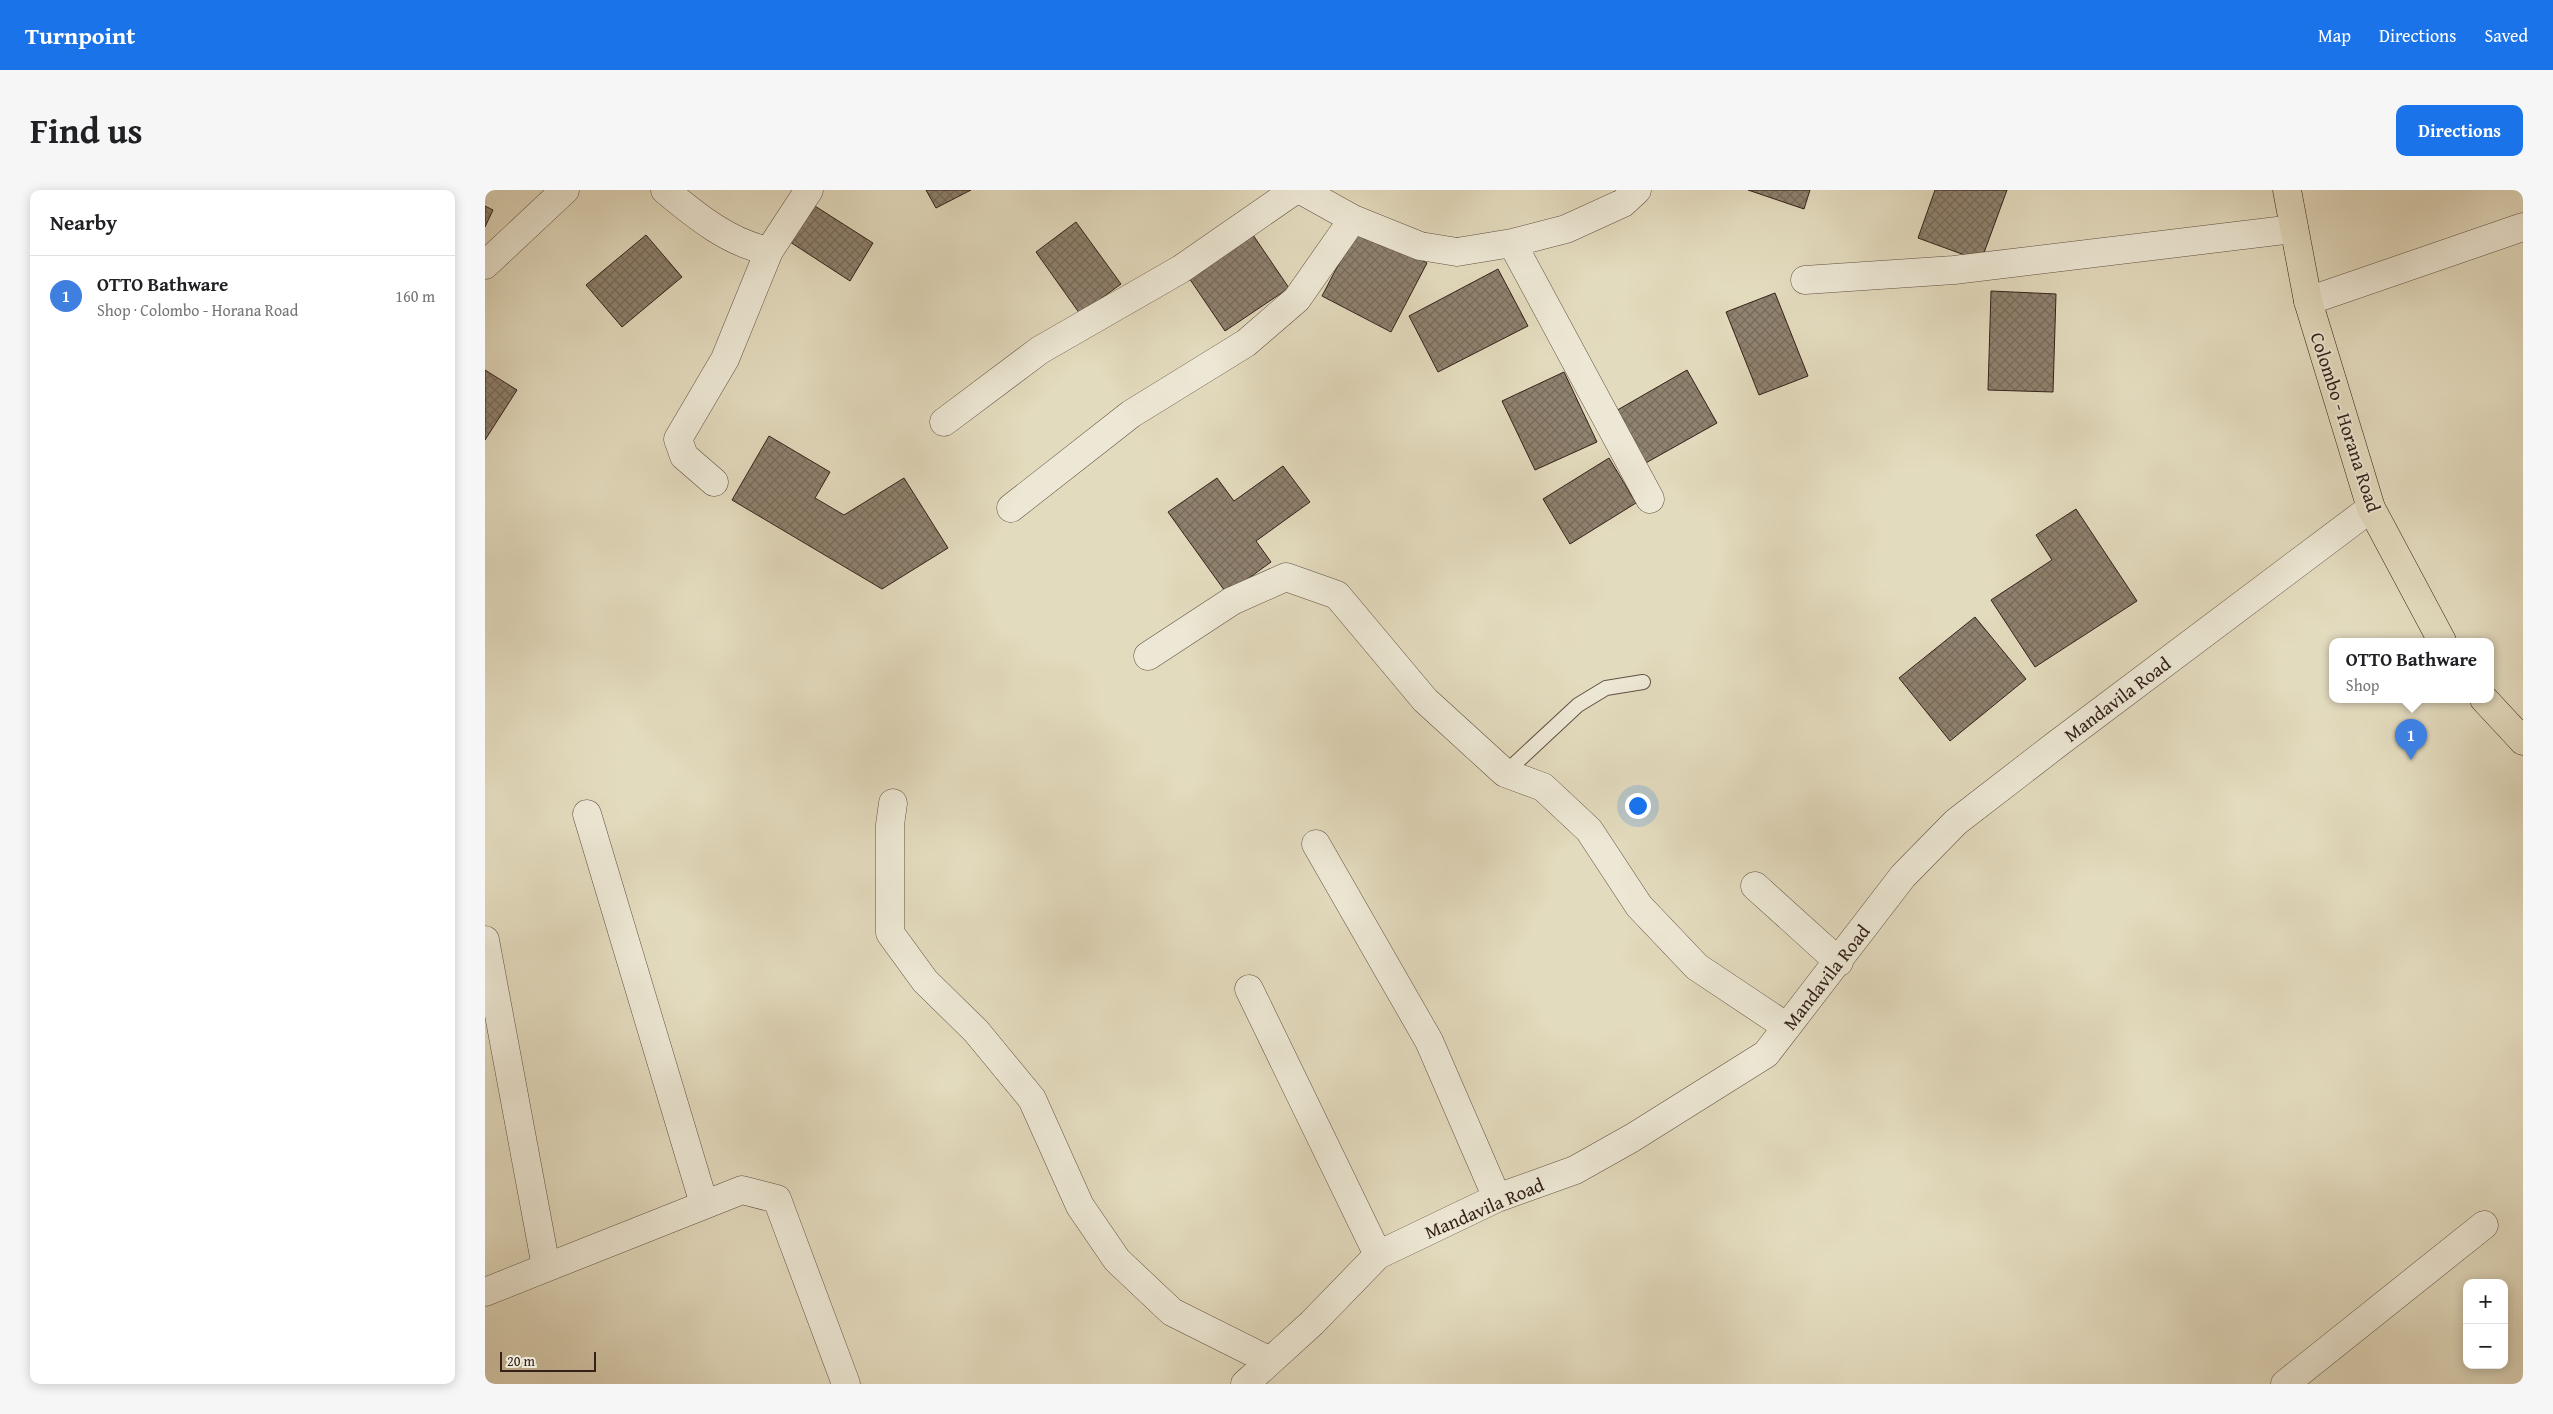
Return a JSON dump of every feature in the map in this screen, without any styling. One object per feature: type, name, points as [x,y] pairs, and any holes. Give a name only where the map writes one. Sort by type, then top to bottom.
[{"type":"main road","name":"Colombo - Horana Road","points":[[2287,190],[2307,301],[2371,508],[2440,638]]},
{"type":"main road","points":[[2488,703],[2523,740]]},
{"type":"street","points":[[485,265],[565,190]]},
{"type":"street","points":[[665,190],[708,224],[740,242],[769,251]]},
{"type":"street","points":[[714,482],[684,456],[678,439],[725,359],[769,251],[809,190]]},
{"type":"street","points":[[944,422],[1040,350],[1181,270],[1295,190]]},
{"type":"street","points":[[1301,190],[1353,219],[1420,246],[1457,252],[1512,243],[1566,229],[1623,202],[1637,190]]},
{"type":"street","points":[[1011,508],[1131,414],[1246,343],[1297,299],[1353,219]]},
{"type":"street","points":[[2307,301],[2523,227]]},
{"type":"street","points":[[1805,280],[1954,270],[2294,229]]},
{"type":"street","points":[[1512,243],[1650,499]]},
{"type":"street","name":"Mandavila Road","points":[[1245,1384],[1312,1323],[1378,1255],[1497,1198],[1575,1170],[1632,1138],[1766,1054],[1839,962],[1903,876],[1956,822],[2371,508]]},
{"type":"street","points":[[1148,656],[1232,601],[1286,577],[1337,595],[1425,700],[1505,773],[1543,786],[1589,830],[1639,906],[1697,967],[1787,1027]]},
{"type":"street","points":[[893,803],[890,825],[890,933],[925,981],[976,1031],[1032,1099],[1079,1206],[1117,1260],[1172,1312],[1270,1361]]},
{"type":"street","points":[[587,814],[704,1204]]},
{"type":"street","points":[[1316,844],[1429,1041],[1497,1198]]},
{"type":"street","points":[[1755,886],[1839,962]]},
{"type":"street","points":[[485,940],[546,1267]]},
{"type":"street","points":[[1249,988],[1378,1255]]},
{"type":"street","points":[[485,1292],[742,1190],[777,1199],[845,1384]]},
{"type":"street","points":[[2285,1384],[2484,1225]]},
{"type":"lane","points":[[1505,773],[1578,705],[1606,688],[1643,682]]},
{"type":"building","points":[[926,190],[971,190],[936,208]]},
{"type":"building","points":[[1748,190],[1810,190],[1804,209]]},
{"type":"building","points":[[1935,190],[2007,190],[1981,261],[1918,238]]},
{"type":"building","points":[[807,201],[873,243],[850,281],[784,238]]},
{"type":"building","points":[[485,206],[493,210],[485,227]]},
{"type":"building","points":[[1076,222],[1121,284],[1080,314],[1036,252]]},
{"type":"building","points":[[1358,227],[1427,263],[1391,332],[1322,296]]},
{"type":"building","points":[[1251,232],[1289,288],[1225,331],[1187,275]]},
{"type":"building","points":[[646,235],[682,277],[622,327],[586,285]]},
{"type":"building","points":[[1498,269],[1528,326],[1438,372],[1409,316]]},
{"type":"building","points":[[1991,291],[2056,294],[2053,392],[1988,390]]},
{"type":"building","points":[[1775,293],[1808,376],[1759,395],[1726,312]]},
{"type":"building","points":[[485,370],[517,390],[485,440]]},
{"type":"building","points":[[1687,370],[1717,423],[1644,464],[1614,412]]},
{"type":"building","points":[[1564,372],[1597,442],[1535,470],[1502,401]]},
{"type":"building","points":[[769,436],[830,472],[815,498],[844,515],[904,478],[948,548],[882,589],[732,500]]},
{"type":"building","points":[[1609,458],[1636,503],[1570,544],[1543,499]]},
{"type":"building","points":[[1283,466],[1310,502],[1256,541],[1271,562],[1227,594],[1168,512],[1217,478],[1234,501]]},
{"type":"building","points":[[2076,509],[2137,601],[2035,667],[1991,600],[2052,560],[2036,535]]},
{"type":"building","points":[[1975,617],[2026,679],[1950,741],[1899,678]]},
{"type":"place","name":"OTTO Bathware","points":[[2411,760]]}]
